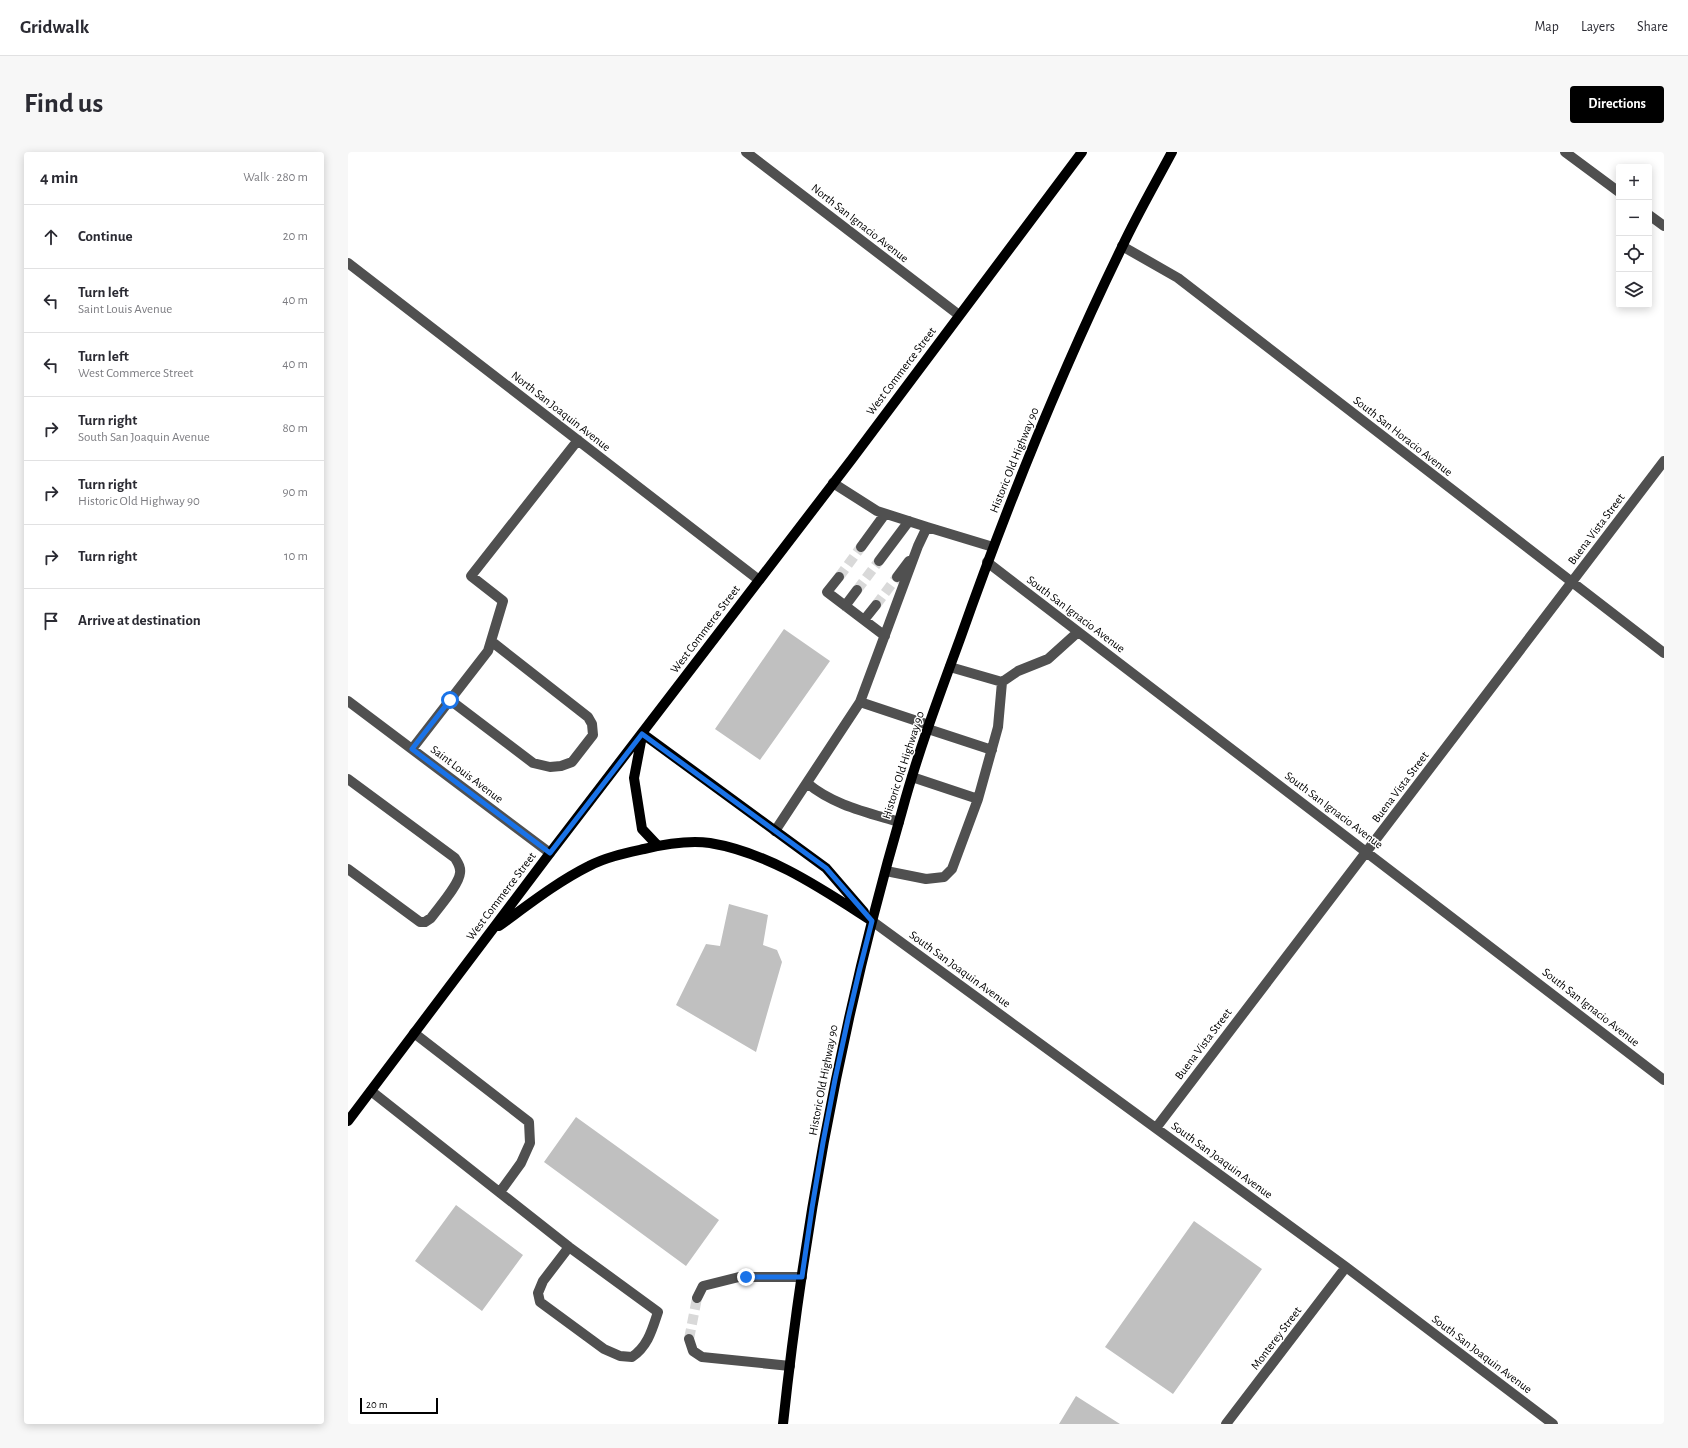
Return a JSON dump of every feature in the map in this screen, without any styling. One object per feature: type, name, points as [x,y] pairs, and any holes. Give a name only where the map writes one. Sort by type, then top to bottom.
[{"type":"main road","name":"West Commerce Street","points":[[348,1121],[550,853],[833,483],[1082,152]]},
{"type":"main road","name":"Historic Old Highway 90","points":[[783,1424],[810,1220],[834,1084],[872,921],[912,777],[928,727],[987,562],[1021,474],[1122,246],[1172,152]]},
{"type":"main road","name":"South San Joaquin Avenue","points":[[642,734],[826,868],[872,921]]},
{"type":"main road","points":[[642,734],[634,778],[642,829],[658,846]]},
{"type":"main road","name":"South San Joaquin Avenue","points":[[491,931],[561,882],[590,865],[627,852],[683,843],[709,843],[755,856],[815,884],[872,921]]},
{"type":"street","name":"North San Ignacio Avenue","points":[[746,152],[959,315]]},
{"type":"street","points":[[1565,152],[1616,190]]},
{"type":"street","points":[[1652,217],[1664,226]]},
{"type":"street","name":"South San Horacio Avenue","points":[[1122,246],[1178,278],[1664,653]]},
{"type":"street","name":"North San Joaquin Avenue","points":[[348,263],[759,580]]},
{"type":"street","points":[[412,749],[488,650],[503,601],[471,576],[578,440]]},
{"type":"street","name":"Buena Vista Street","points":[[1156,1128],[1664,461]]},
{"type":"street","points":[[833,483],[877,511],[993,547]]},
{"type":"street","points":[[861,546],[885,514]]},
{"type":"street","points":[[879,562],[909,521]]},
{"type":"street","points":[[775,831],[860,702],[915,553],[927,527]]},
{"type":"street","points":[[897,577],[915,553]]},
{"type":"street","name":"South San Ignacio Avenue","points":[[987,562],[1664,1080]]},
{"type":"street","points":[[839,576],[827,592],[885,636]]},
{"type":"street","points":[[845,606],[858,590]]},
{"type":"street","points":[[864,620],[876,604]]},
{"type":"street","points":[[950,667],[1002,682],[1018,672],[1048,659],[1078,632]]},
{"type":"street","points":[[450,700],[533,763],[550,767],[561,766],[572,762],[593,735],[592,724],[588,717],[491,641]]},
{"type":"street","points":[[886,871],[926,879],[944,877],[952,869],[978,799],[992,750],[998,727],[1002,682]]},
{"type":"street","name":"Saint Louis Avenue","points":[[348,701],[550,853]]},
{"type":"street","points":[[860,702],[992,750]]},
{"type":"street","points":[[912,777],[978,799]]},
{"type":"street","points":[[348,779],[455,858],[460,866],[460,873],[458,882],[431,918],[425,922],[420,922],[348,869]]},
{"type":"street","points":[[807,783],[819,793],[835,802],[899,822]]},
{"type":"street","name":"South San Joaquin Avenue","points":[[872,921],[1346,1267],[1553,1424]]},
{"type":"street","points":[[414,1033],[529,1122],[530,1143],[521,1163],[500,1192]]},
{"type":"street","points":[[371,1092],[569,1247],[658,1312],[650,1337],[642,1350],[632,1357],[620,1356],[604,1349],[540,1302],[538,1293],[543,1281],[569,1247]]},
{"type":"street","name":"Monterey Street","points":[[1226,1424],[1346,1267]]},
{"type":"street","points":[[697,1298],[702,1286],[740,1277],[802,1277]]},
{"type":"street","points":[[689,1339],[693,1351],[702,1357],[790,1366]]},
{"type":"building","points":[[784,629],[830,661],[760,760],[715,729]]},
{"type":"building","points":[[729,904],[768,915],[763,945],[777,950],[782,962],[756,1052],[676,1005],[706,944],[720,946]]},
{"type":"building","points":[[576,1117],[719,1220],[686,1266],[544,1162]]},
{"type":"building","points":[[456,1205],[523,1255],[482,1311],[415,1261]]},
{"type":"building","points":[[1194,1221],[1262,1269],[1173,1394],[1105,1347]]},
{"type":"building","points":[[1076,1396],[1120,1424],[1059,1424]]},
{"type":"tunnel","points":[[839,577],[861,547]]},
{"type":"tunnel","points":[[857,590],[879,561]]},
{"type":"tunnel","points":[[876,605],[897,577]]},
{"type":"tunnel","points":[[689,1339],[697,1298]]},
{"type":"route","points":[[450,700],[412,749],[550,853],[642,734],[826,868],[872,921],[834,1084],[810,1220],[802,1277],[746,1277]]}]
